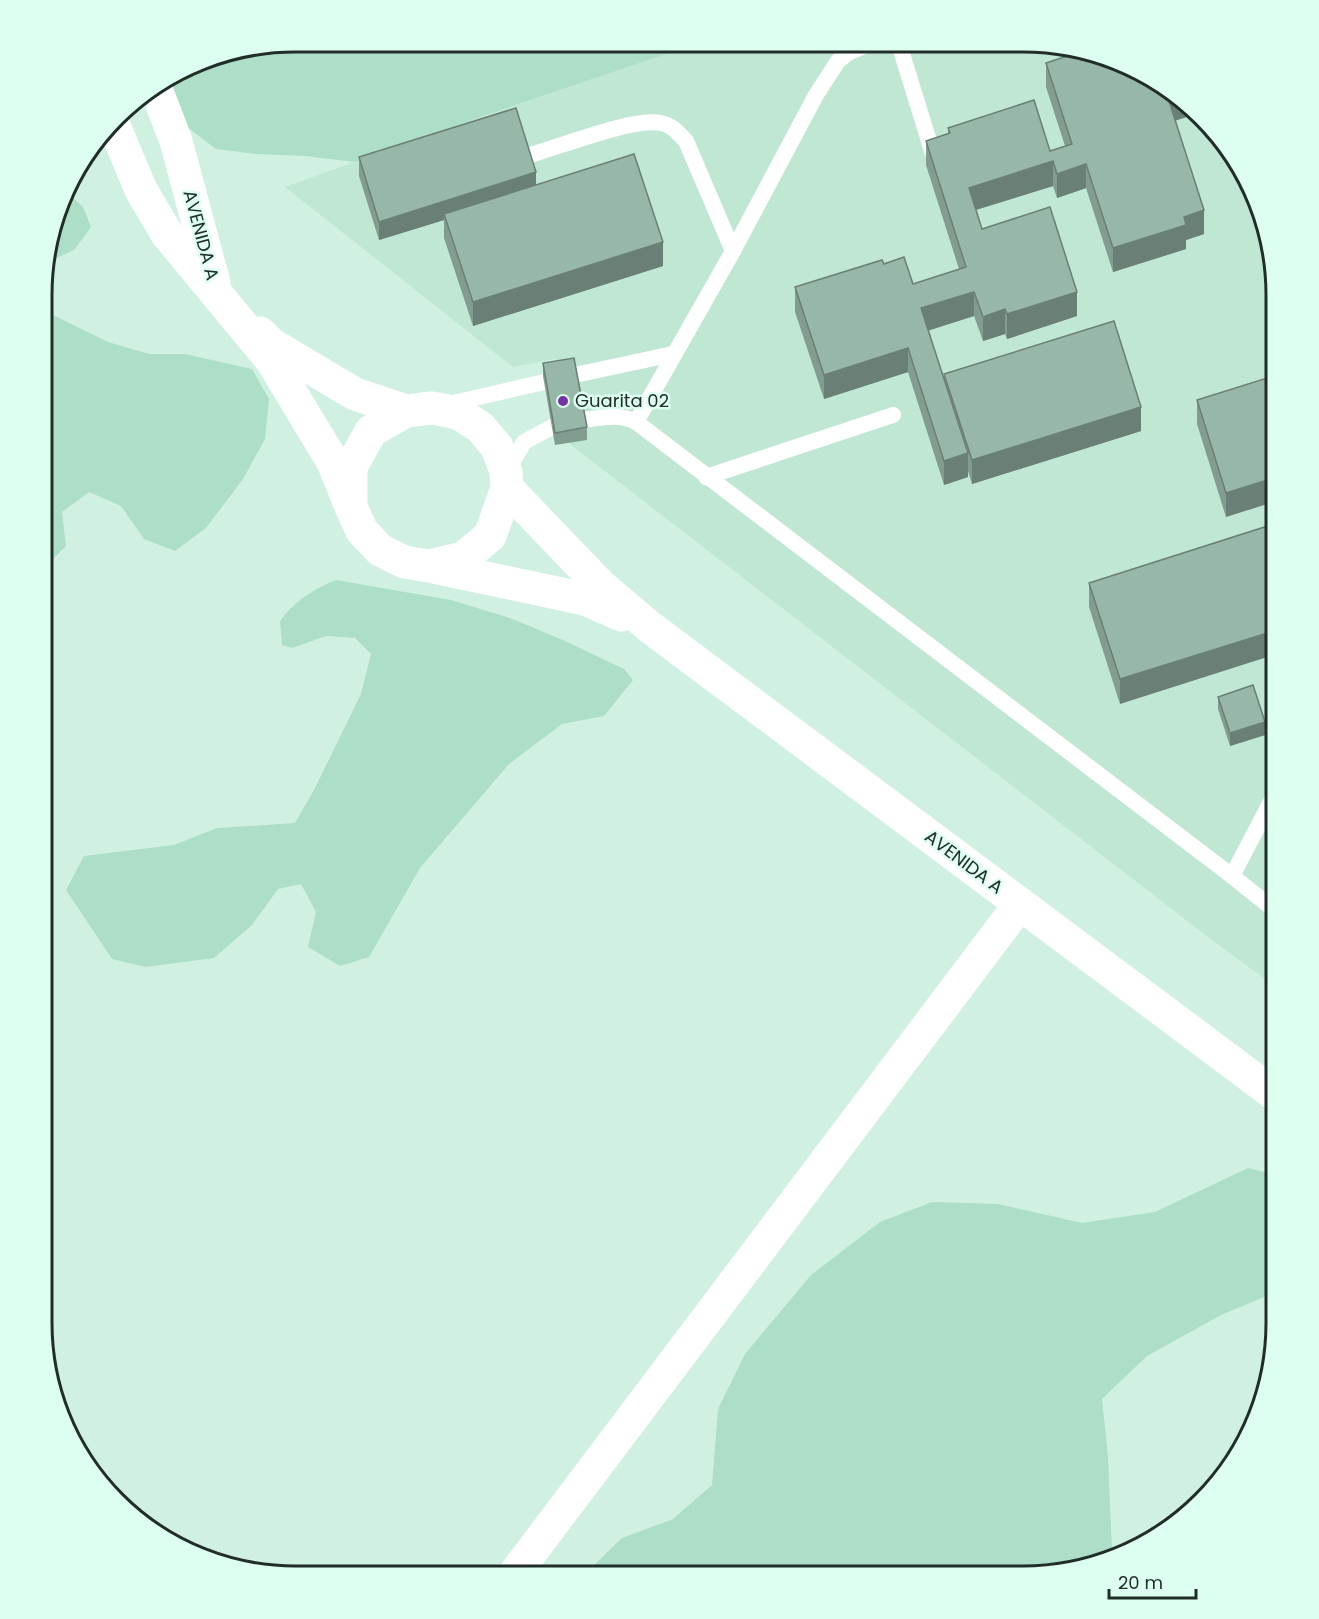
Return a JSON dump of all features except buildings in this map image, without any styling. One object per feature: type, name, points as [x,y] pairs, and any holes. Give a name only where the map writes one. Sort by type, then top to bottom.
[{"type":"street","name":"AVENIDA A","points":[[158,94],[176,141],[217,294]]},
{"type":"street","name":"AVENIDA A","points":[[117,131],[141,190],[167,234],[217,294]]},
{"type":"street","points":[[217,294],[272,344],[355,394],[419,409],[458,413],[480,427],[497,447],[507,480],[600,585],[651,628]]},
{"type":"street","points":[[217,294],[272,362],[333,462],[362,531],[380,550],[404,562],[585,599],[651,628]]},
{"type":"street","points":[[351,507],[351,467],[371,431],[419,409]]},
{"type":"street","points":[[429,566],[463,558],[490,536],[507,480]]},
{"type":"street","name":"AVENIDA A","points":[[651,628],[1266,1088]]},
{"type":"street","points":[[521,1566],[1020,904]]},
{"type":"lane","points":[[636,422],[733,251],[816,95],[838,61],[850,52]]},
{"type":"lane","points":[[901,52],[933,154]]},
{"type":"lane","points":[[530,155],[637,123],[660,122],[674,128],[686,141],[733,251]]},
{"type":"lane","points":[[575,375],[673,354]]},
{"type":"lane","points":[[419,409],[544,382]]},
{"type":"lane","points":[[706,477],[893,415]]},
{"type":"lane","points":[[583,420],[625,416],[636,422],[1266,903]]},
{"type":"lane","points":[[507,480],[524,442],[552,427]]},
{"type":"lane","points":[[1232,876],[1266,811]]},
{"type":"shaded area","points":[[295,52],[672,52],[355,162],[216,149],[151,100],[202,71],[248,57]]},
{"type":"shaded area","points":[[672,52],[1024,52],[1071,57],[1117,71],[1159,93],[1206,135],[1226,160],[1248,202],[1262,248],[1266,279],[1266,980],[571,445],[555,359],[513,367],[285,187],[483,116]]},
{"type":"shaded area","points":[[73,198],[83,207],[91,227],[74,250],[56,258],[65,217]]},
{"type":"shaded area","points":[[52,314],[108,342],[149,354],[185,354],[252,369],[269,399],[265,439],[243,479],[206,528],[175,551],[144,539],[121,506],[89,492],[62,512],[66,546],[52,560]]},
{"type":"shaded area","points":[[336,580],[451,600],[510,618],[624,669],[633,680],[604,716],[562,724],[509,764],[420,868],[369,957],[340,966],[308,947],[316,912],[301,884],[278,889],[252,925],[214,958],[146,967],[112,959],[66,890],[84,856],[174,845],[217,828],[295,823],[314,790],[361,694],[371,654],[355,638],[326,636],[292,648],[282,645],[280,621],[305,597]]},
{"type":"shaded area","points":[[1248,1168],[1266,1172],[1266,1296],[1221,1315],[1147,1356],[1102,1399],[1108,1457],[1112,1550],[1071,1562],[1040,1566],[593,1566],[622,1538],[673,1519],[712,1485],[718,1409],[745,1354],[811,1275],[880,1222],[932,1202],[998,1204],[1082,1223],[1155,1212]]},
{"type":"place","name":"Guarita 02","points":[[563,401]]}]
